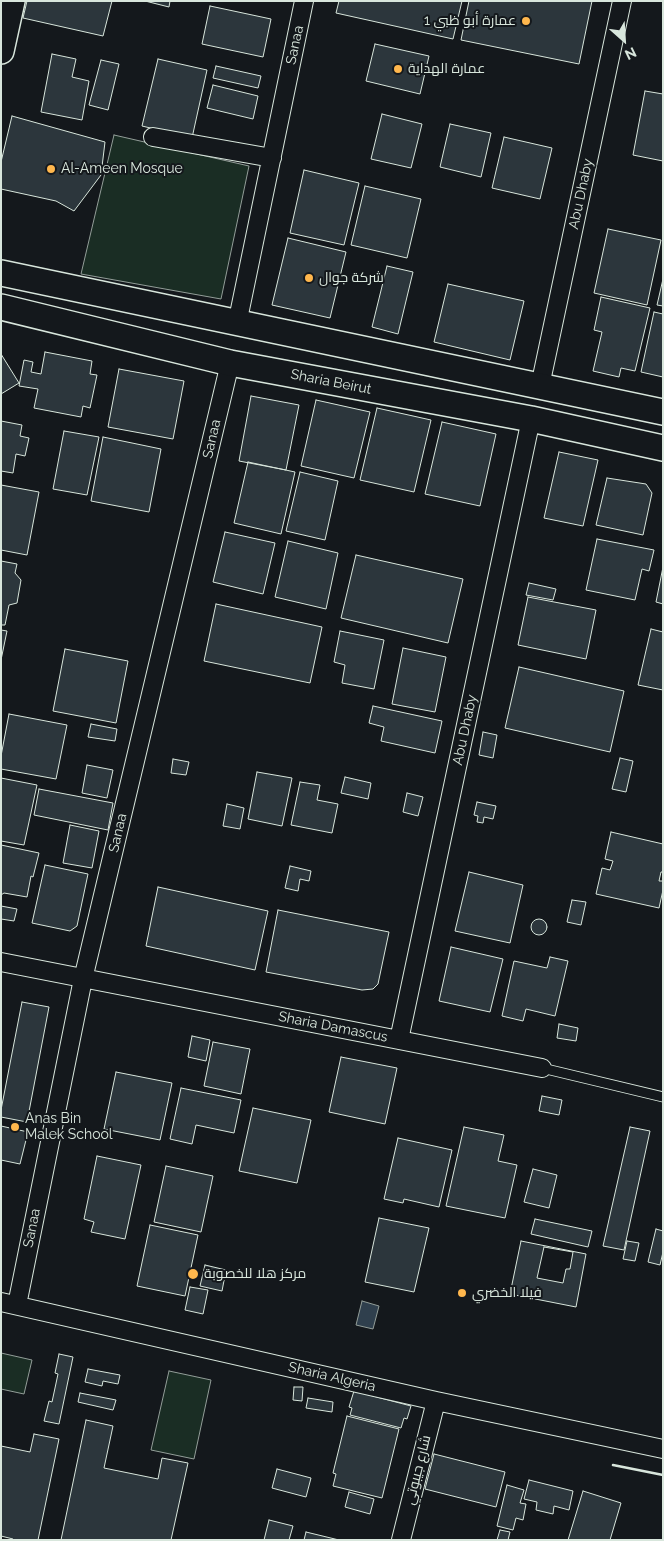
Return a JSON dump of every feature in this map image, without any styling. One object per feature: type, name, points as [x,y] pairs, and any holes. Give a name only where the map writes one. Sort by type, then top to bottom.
[{"type":"main road","points":[[1,52],[12,1]]},
{"type":"main road","points":[[1,273],[663,412]]},
{"type":"main road","name":"Sharia Beirut","points":[[1,307],[230,363],[531,420],[663,448]]},
{"type":"street","name":"Sanaa","points":[[237,324],[304,1]]},
{"type":"street","name":"Abu Dhaby","points":[[540,386],[622,1]]},
{"type":"street","points":[[153,136],[272,158]]},
{"type":"street","name":"Sanaa","points":[[9,1303],[83,979],[230,363]]},
{"type":"street","name":"Abu Dhaby","points":[[399,1040],[531,420]]},
{"type":"street","name":"Sharia Damascus","points":[[1,962],[542,1068]]},
{"type":"street","name":"Sharia Algeria","points":[[9,1303],[436,1401],[663,1449]]},
{"type":"street","name":"شارع جيبوتي","points":[[402,1540],[436,1401]]},
{"type":"lane","name":"Sharia Damascus","points":[[542,1068],[663,1097]]},
{"type":"green space","points":[[114,135],[249,166],[221,299],[81,274]]},
{"type":"green space","points":[[1,1353],[32,1360],[24,1394],[1,1389]]},
{"type":"green space","points":[[169,1371],[211,1380],[194,1459],[151,1450]]},
{"type":"water","points":[[362,1301],[379,1306],[373,1329],[356,1325]]},
{"type":"building","points":[[27,1],[112,1],[103,36],[23,18]]},
{"type":"building","points":[[145,1],[170,1],[169,7]]},
{"type":"building","points":[[339,1],[462,1],[453,39],[336,13]]},
{"type":"building","name":"عمارة أبو ظبي 1","points":[[469,1],[592,1],[579,64],[461,40]]},
{"type":"building","points":[[210,6],[271,19],[263,57],[202,44]]},
{"type":"building","name":"عمارة الهداية","points":[[375,44],[429,56],[420,94],[366,81]]},
{"type":"building","points":[[52,54],[76,59],[72,77],[89,81],[82,120],[41,112]]},
{"type":"building","points":[[158,59],[207,70],[192,138],[142,126]]},
{"type":"building","points":[[101,60],[119,64],[108,110],[89,105]]},
{"type":"building","points":[[216,66],[261,76],[258,88],[213,78]]},
{"type":"building","points":[[213,85],[258,96],[253,119],[207,108]]},
{"type":"building","points":[[645,91],[663,94],[663,161],[633,155]]},
{"type":"building","points":[[382,114],[422,124],[411,168],[371,159]]},
{"type":"building","name":"Al-Ameen Mosque","points":[[12,116],[105,142],[101,175],[74,211],[56,201],[1,189],[1,162]]},
{"type":"building","points":[[450,124],[491,133],[481,177],[440,167]]},
{"type":"building","points":[[504,137],[552,148],[540,199],[492,188]]},
{"type":"building","points":[[304,170],[359,183],[344,245],[290,233]]},
{"type":"building","points":[[365,186],[421,199],[407,258],[351,245]]},
{"type":"building","points":[[608,229],[661,240],[647,305],[594,293]]},
{"type":"building","name":"شركة جوال","points":[[288,238],[346,252],[330,318],[272,305]]},
{"type":"building","points":[[387,266],[413,272],[398,334],[372,327]]},
{"type":"building","points":[[663,279],[663,306],[657,305]]},
{"type":"building","points":[[448,284],[524,301],[510,360],[434,342]]},
{"type":"building","points":[[601,297],[650,308],[635,371],[621,368],[619,377],[593,371],[602,332],[594,330]]},
{"type":"building","points":[[654,312],[663,314],[663,377],[641,372]]},
{"type":"building","points":[[45,352],[92,361],[90,374],[97,375],[90,408],[83,406],[81,417],[34,408],[38,389],[19,386],[24,360],[33,362],[31,372],[41,374]]},
{"type":"building","points":[[1,354],[19,383],[1,394]]},
{"type":"building","points":[[119,369],[184,381],[173,439],[108,427]]},
{"type":"building","points":[[251,396],[299,405],[286,470],[239,461]]},
{"type":"building","points":[[316,400],[370,412],[354,478],[301,466]]},
{"type":"building","points":[[377,408],[431,420],[414,492],[360,480]]},
{"type":"building","points":[[1,421],[22,425],[20,436],[29,438],[25,456],[16,454],[13,473],[1,471]]},
{"type":"building","points":[[442,422],[496,434],[480,506],[425,494]]},
{"type":"building","points":[[64,431],[99,437],[87,495],[53,489]]},
{"type":"building","points":[[103,437],[161,449],[149,512],[91,501]]},
{"type":"building","points":[[559,452],[598,460],[583,526],[544,518]]},
{"type":"building","points":[[248,462],[295,472],[281,534],[234,523]]},
{"type":"building","points":[[300,472],[338,481],[325,540],[286,531]]},
{"type":"building","points":[[607,478],[646,484],[652,493],[643,535],[596,525]]},
{"type":"building","points":[[1,485],[39,492],[27,555],[1,550]]},
{"type":"building","points":[[225,532],[275,543],[263,594],[213,582]]},
{"type":"building","points":[[597,539],[654,550],[649,571],[642,569],[635,600],[586,590]]},
{"type":"building","points":[[288,541],[338,553],[326,609],[275,597]]},
{"type":"building","points":[[356,555],[463,579],[448,643],[341,618]]},
{"type":"building","points":[[1,561],[17,564],[15,573],[21,580],[17,603],[9,605],[5,625],[1,625]]},
{"type":"building","points":[[663,567],[663,604],[656,602]]},
{"type":"building","points":[[529,583],[556,589],[553,600],[526,595]]},
{"type":"building","points":[[528,597],[596,610],[586,659],[518,645]]},
{"type":"building","points":[[216,604],[322,627],[310,683],[204,661]]},
{"type":"building","points":[[651,629],[663,632],[663,690],[638,685]]},
{"type":"building","points":[[1,630],[7,631],[1,660]]},
{"type":"building","points":[[340,631],[384,640],[374,689],[342,683],[345,665],[334,662]]},
{"type":"building","points":[[403,648],[446,657],[435,712],[392,704]]},
{"type":"building","points":[[65,649],[128,661],[116,723],[53,711]]},
{"type":"building","points":[[519,667],[624,691],[610,752],[505,728]]},
{"type":"building","points":[[373,706],[442,721],[435,753],[381,741],[384,727],[369,723]]},
{"type":"building","points":[[9,714],[67,725],[56,779],[1,769],[1,756]]},
{"type":"building","points":[[91,724],[117,729],[115,741],[88,737]]},
{"type":"building","points":[[483,732],[497,735],[493,758],[479,755]]},
{"type":"building","points":[[620,758],[633,761],[626,792],[612,789]]},
{"type":"building","points":[[173,759],[189,762],[186,775],[171,773]]},
{"type":"building","points":[[87,765],[113,770],[107,798],[82,793]]},
{"type":"building","points":[[257,772],[292,778],[282,826],[248,819]]},
{"type":"building","points":[[345,777],[371,783],[368,799],[341,793]]},
{"type":"building","points":[[1,778],[37,785],[24,845],[1,841]]},
{"type":"building","points":[[300,782],[320,785],[317,800],[338,804],[332,833],[291,825]]},
{"type":"building","points":[[39,789],[113,803],[108,830],[34,815]]},
{"type":"building","points":[[407,793],[423,797],[418,816],[403,812]]},
{"type":"building","points":[[477,802],[496,806],[493,819],[484,817],[483,823],[477,822],[478,816],[474,815]]},
{"type":"building","points":[[227,804],[244,808],[240,829],[223,826]]},
{"type":"building","points":[[70,825],[99,831],[92,868],[63,863]]},
{"type":"building","points":[[611,832],[663,844],[663,872],[661,872],[659,881],[663,881],[663,890],[659,908],[596,894],[602,868],[610,870],[613,861],[605,859]]},
{"type":"building","points":[[1,845],[39,853],[33,877],[31,876],[27,897],[4,893],[1,895]]},
{"type":"building","points":[[45,865],[88,874],[77,926],[70,931],[32,923]]},
{"type":"building","points":[[290,866],[311,871],[309,881],[300,879],[298,891],[285,888]]},
{"type":"building","points":[[469,872],[523,885],[510,943],[455,931]]},
{"type":"building","points":[[158,887],[268,911],[255,970],[146,946]]},
{"type":"building","points":[[572,900],[586,902],[581,925],[567,922]]},
{"type":"building","points":[[1,906],[17,909],[14,921],[1,919]]},
{"type":"building","points":[[278,910],[389,932],[378,984],[373,989],[362,990],[266,972]]},
{"type":"building","points":[[536,919],[542,919],[547,924],[545,933],[536,935],[531,930],[531,924]]},
{"type":"building","points":[[451,947],[503,959],[490,1012],[439,1001]]},
{"type":"building","points":[[550,957],[568,961],[555,1016],[526,1009],[523,1021],[502,1016],[514,961],[547,968]]},
{"type":"building","points":[[22,1002],[49,1007],[27,1122],[1,1117]]},
{"type":"building","points":[[559,1024],[578,1028],[576,1041],[557,1038]]},
{"type":"building","points":[[192,1036],[210,1040],[206,1061],[188,1057]]},
{"type":"building","points":[[213,1042],[250,1049],[241,1094],[204,1086]]},
{"type":"building","points":[[341,1057],[397,1068],[385,1124],[329,1112]]},
{"type":"building","points":[[116,1072],[172,1083],[160,1140],[104,1129]]},
{"type":"building","points":[[181,1088],[241,1100],[234,1133],[196,1125],[192,1144],[170,1139]]},
{"type":"building","points":[[542,1096],[562,1100],[559,1115],[539,1111]]},
{"type":"building","points":[[253,1108],[311,1120],[297,1183],[239,1171]]},
{"type":"building","points":[[1,1126],[28,1132],[20,1164],[1,1160]]},
{"type":"building","points":[[464,1127],[504,1135],[498,1161],[517,1165],[505,1218],[446,1206]]},
{"type":"building","points":[[630,1127],[650,1131],[624,1250],[603,1246]]},
{"type":"building","points":[[398,1138],[452,1150],[439,1207],[404,1199],[403,1203],[384,1199]]},
{"type":"building","points":[[97,1156],[141,1165],[125,1239],[91,1232],[94,1222],[84,1219]]},
{"type":"building","points":[[166,1166],[213,1176],[201,1232],[154,1222]]},
{"type":"building","points":[[533,1169],[557,1175],[549,1208],[524,1202]]},
{"type":"building","points":[[379,1218],[429,1228],[414,1292],[365,1282]]},
{"type":"building","points":[[535,1219],[592,1231],[588,1247],[531,1234]]},
{"type":"building","points":[[150,1225],[198,1235],[185,1296],[137,1286]]},
{"type":"building","points":[[656,1229],[663,1231],[663,1252],[660,1265],[648,1262]]},
{"type":"building","points":[[521,1241],[586,1254],[576,1307],[510,1294]]},
{"type":"building","points":[[627,1241],[639,1243],[635,1261],[623,1259]]},
{"type":"building","points":[[544,1247],[573,1252],[570,1269],[566,1269],[563,1283],[537,1278]]},
{"type":"building","points":[[205,1265],[226,1270],[222,1291],[200,1286]]},
{"type":"building","points":[[190,1287],[208,1290],[203,1314],[185,1310]]},
{"type":"building","points":[[59,1354],[73,1357],[59,1424],[44,1421],[49,1401],[52,1402],[58,1374],[55,1373]]},
{"type":"building","points":[[88,1369],[120,1375],[118,1384],[103,1381],[102,1386],[85,1382]]},
{"type":"building","points":[[294,1387],[303,1387],[302,1401],[293,1400]]},
{"type":"building","points":[[354,1391],[411,1406],[407,1419],[404,1418],[401,1428],[350,1415],[352,1408],[349,1407]]},
{"type":"building","points":[[80,1393],[116,1400],[113,1410],[78,1402]]},
{"type":"building","points":[[308,1398],[333,1402],[332,1412],[306,1408]]},
{"type":"building","points":[[347,1416],[399,1429],[382,1498],[333,1486],[336,1474],[333,1473]]},
{"type":"building","points":[[86,1420],[113,1426],[104,1468],[158,1479],[162,1458],[188,1463],[171,1540],[61,1540]]},
{"type":"building","points":[[34,1434],[59,1439],[38,1540],[13,1540],[1,1536],[1,1446],[30,1452]]},
{"type":"building","points":[[434,1454],[505,1472],[496,1507],[425,1489]]},
{"type":"building","points":[[277,1469],[311,1478],[306,1497],[272,1488]]},
{"type":"building","points":[[529,1480],[573,1491],[569,1510],[554,1506],[553,1514],[536,1510],[537,1502],[524,1499]]},
{"type":"building","points":[[507,1485],[524,1490],[520,1503],[526,1504],[523,1520],[516,1518],[513,1530],[497,1526]]},
{"type":"building","points":[[583,1491],[621,1503],[610,1540],[568,1540]]},
{"type":"building","points":[[349,1492],[374,1499],[370,1514],[345,1507]]},
{"type":"building","points":[[269,1520],[293,1526],[289,1540],[264,1540]]},
{"type":"building","points":[[500,1530],[510,1532],[508,1540],[497,1540]]},
{"type":"building","points":[[306,1532],[339,1540],[304,1540]]},
{"type":"wall","points":[[613,1465],[663,1475]]},
{"type":"place","name":"عمارة أبو ظبي 1","points":[[526,21]]},
{"type":"place","name":"عمارة الهداية","points":[[398,69]]},
{"type":"place","name":"Al-Ameen Mosque","points":[[51,169]]},
{"type":"place","name":"شركة جوال","points":[[309,278]]},
{"type":"place","name":"Anas Bin Malek School","points":[[15,1127]]},
{"type":"place","name":"مركز هلا للخصوبة","points":[[193,1274]]},
{"type":"place","name":"فيلا الخضري","points":[[462,1293]]}]
